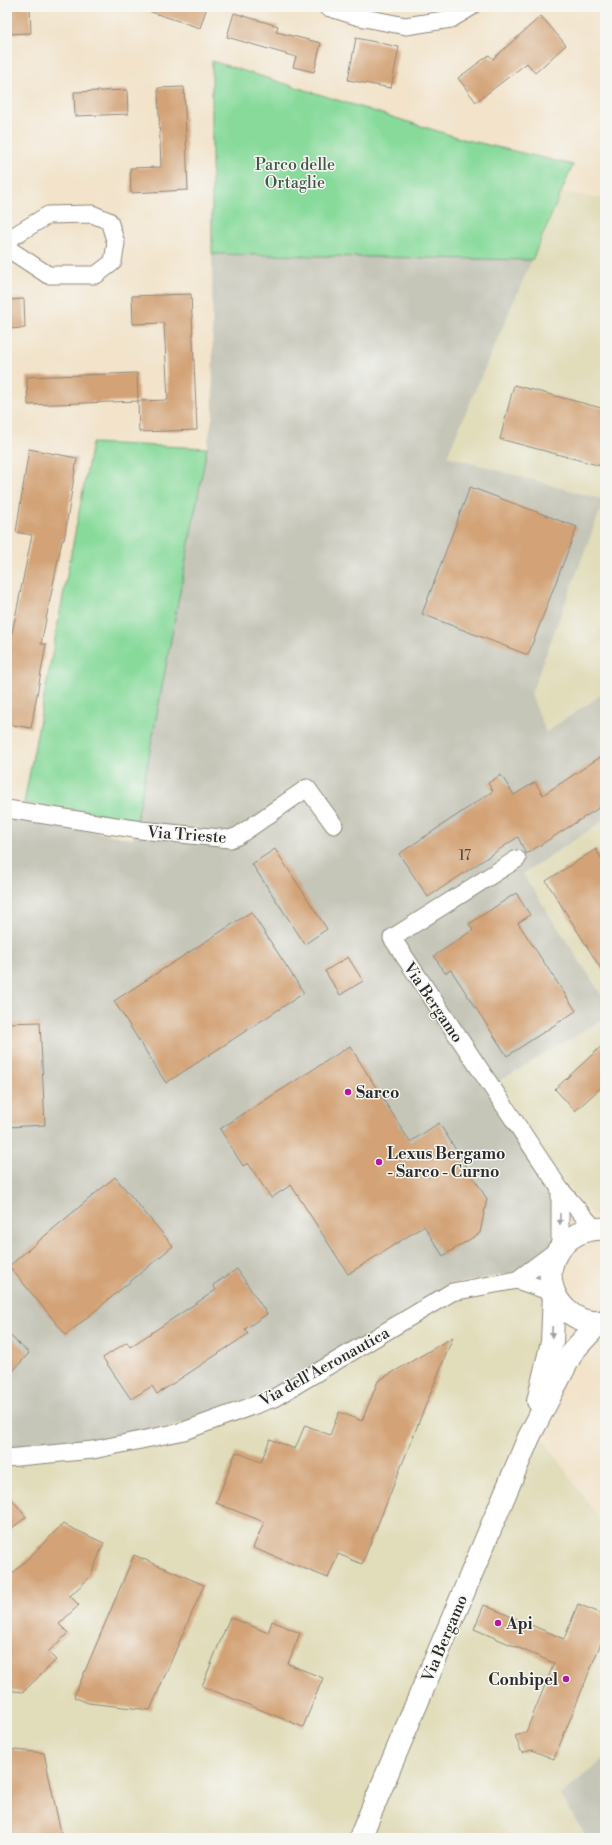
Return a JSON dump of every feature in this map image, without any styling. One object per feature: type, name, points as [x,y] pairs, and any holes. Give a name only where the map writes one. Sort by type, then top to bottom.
[{"type":"main road","points":[[560,1248],[575,1234],[601,1225]]},
{"type":"main road","name":"Via Bergamo","points":[[529,1437],[552,1342],[554,1293],[551,1269],[560,1248]]},
{"type":"main road","points":[[554,1293],[561,1305],[572,1315],[585,1321],[602,1322]]},
{"type":"main road","name":"Via Bergamo","points":[[360,1838],[529,1437],[573,1351],[602,1322]]},
{"type":"street","points":[[327,7],[359,17],[406,26],[452,19],[471,7]]},
{"type":"street","points":[[7,240],[48,215],[92,214],[109,221],[116,243],[113,262],[96,275],[48,275],[7,248]]},
{"type":"street","name":"Via Trieste","points":[[7,809],[141,830],[230,839],[238,836],[307,788],[334,825]]},
{"type":"street","name":"Via Bergamo","points":[[517,859],[392,938],[560,1189],[601,1225]]},
{"type":"street","points":[[560,1189],[560,1248]]},
{"type":"street","name":"Via dell'Aeronautica","points":[[7,1458],[93,1450],[184,1431],[274,1398],[452,1292],[517,1280],[560,1248]]},
{"type":"street","name":"Via dell'Aeronautica","points":[[517,1280],[554,1293]]},
{"type":"shaded area","points":[[562,192],[605,199],[605,692],[546,732],[531,694],[604,500],[447,456]]},
{"type":"shaded area","points":[[212,254],[532,260],[447,456],[604,500],[531,694],[546,732],[605,692],[605,820],[523,874],[605,1000],[605,1018],[486,1089],[555,1192],[552,1243],[515,1273],[449,1285],[274,1392],[184,1423],[93,1445],[7,1453],[7,816],[133,839],[213,414]]},
{"type":"shaded area","points":[[605,820],[605,1000],[523,874]]},
{"type":"shaded area","points":[[605,1018],[605,1207],[595,1217],[565,1184],[497,1082]]},
{"type":"shaded area","points":[[514,1284],[550,1295],[547,1346],[524,1436],[353,1838],[7,1838],[7,1463],[453,1296]]},
{"type":"shaded area","points":[[537,1430],[605,1527],[605,1758],[561,1795],[587,1838],[372,1838],[424,1694]]},
{"type":"shaded area","points":[[605,1758],[605,1838],[587,1838],[560,1795]]},
{"type":"green space","name":"Parco delle Ortaglie","points":[[212,61],[463,139],[573,165],[532,260],[212,254]]},
{"type":"green space","points":[[92,443],[207,448],[137,820],[24,803]]},
{"type":"building","points":[[7,7],[30,7],[31,33],[7,34]]},
{"type":"building","points":[[146,7],[207,7],[200,28],[145,10]]},
{"type":"building","points":[[234,13],[278,26],[276,32],[321,43],[314,72],[293,67],[296,57],[227,37]]},
{"type":"building","points":[[541,16],[566,45],[535,73],[527,63],[476,102],[458,78],[489,55],[493,59]]},
{"type":"building","points":[[356,38],[399,47],[391,88],[348,80]]},
{"type":"building","points":[[184,87],[188,190],[131,193],[130,168],[161,167],[158,88]]},
{"type":"building","points":[[127,90],[128,114],[75,116],[74,92]]},
{"type":"building","points":[[191,294],[197,430],[139,432],[138,401],[168,400],[164,323],[133,324],[132,296]]},
{"type":"building","points":[[24,299],[25,328],[7,329],[7,300]]},
{"type":"building","points":[[137,373],[138,401],[28,405],[27,377]]},
{"type":"building","points":[[514,385],[605,409],[605,467],[500,439]]},
{"type":"building","points":[[29,449],[77,458],[64,540],[62,540],[41,644],[46,644],[31,728],[7,724],[7,638],[11,638],[32,535],[16,532]]},
{"type":"building","points":[[470,487],[577,527],[528,655],[422,614]]},
{"type":"building","points":[[605,754],[605,804],[526,854],[518,837],[428,897],[399,854],[493,791],[488,783],[501,775],[514,795],[535,782],[543,795]]},
{"type":"building","points":[[275,849],[327,929],[305,944],[252,864]]},
{"type":"building","points":[[596,849],[605,865],[605,975],[546,881]]},
{"type":"building","points":[[516,893],[530,915],[518,923],[576,1011],[507,1056],[451,970],[445,973],[434,956],[473,930],[469,924]]},
{"type":"building","points":[[251,912],[304,993],[166,1083],[114,1001]]},
{"type":"building","points":[[348,957],[363,981],[340,995],[325,971]]},
{"type":"building","points":[[40,1022],[45,1125],[7,1127],[7,1023]]},
{"type":"building","points":[[605,1043],[605,1084],[575,1111],[555,1089]]},
{"type":"building","points":[[350,1046],[410,1142],[439,1123],[487,1199],[480,1233],[443,1256],[424,1226],[348,1274],[291,1185],[271,1198],[248,1163],[243,1166],[220,1129]]},
{"type":"building","points":[[115,1177],[173,1246],[66,1335],[9,1266]]},
{"type":"building","points":[[237,1269],[267,1314],[245,1329],[248,1334],[157,1394],[152,1386],[131,1399],[103,1358],[127,1342],[130,1347],[216,1290],[213,1285]]},
{"type":"building","points":[[7,1333],[29,1353],[7,1378]]},
{"type":"building","points":[[453,1337],[362,1564],[338,1554],[328,1578],[253,1548],[264,1522],[216,1503],[236,1452],[261,1462],[270,1439],[295,1449],[305,1425],[330,1435],[339,1412],[362,1421],[378,1381]]},
{"type":"building","points":[[7,1493],[26,1517],[7,1532]]},
{"type":"building","points":[[63,1524],[104,1543],[90,1577],[70,1596],[79,1605],[59,1624],[68,1633],[48,1652],[56,1660],[23,1692],[7,1690],[7,1579]]},
{"type":"building","points":[[134,1555],[204,1585],[150,1710],[88,1703],[74,1697]]},
{"type":"building","points":[[578,1604],[605,1615],[605,1633],[554,1759],[531,1750],[522,1753],[515,1736],[526,1732],[554,1663],[474,1629],[484,1605],[564,1639]]},
{"type":"building","points":[[230,1617],[268,1633],[272,1621],[300,1633],[288,1664],[323,1678],[303,1727],[202,1686]]},
{"type":"building","points":[[7,1749],[44,1753],[62,1838],[7,1838]]},
{"type":"place","name":"Sarco","points":[[348,1092]]},
{"type":"place","name":"Lexus Bergamo - Sarco - Curno","points":[[379,1162]]},
{"type":"place","name":"Api","points":[[498,1623]]},
{"type":"place","name":"Conbipel","points":[[566,1679]]}]
